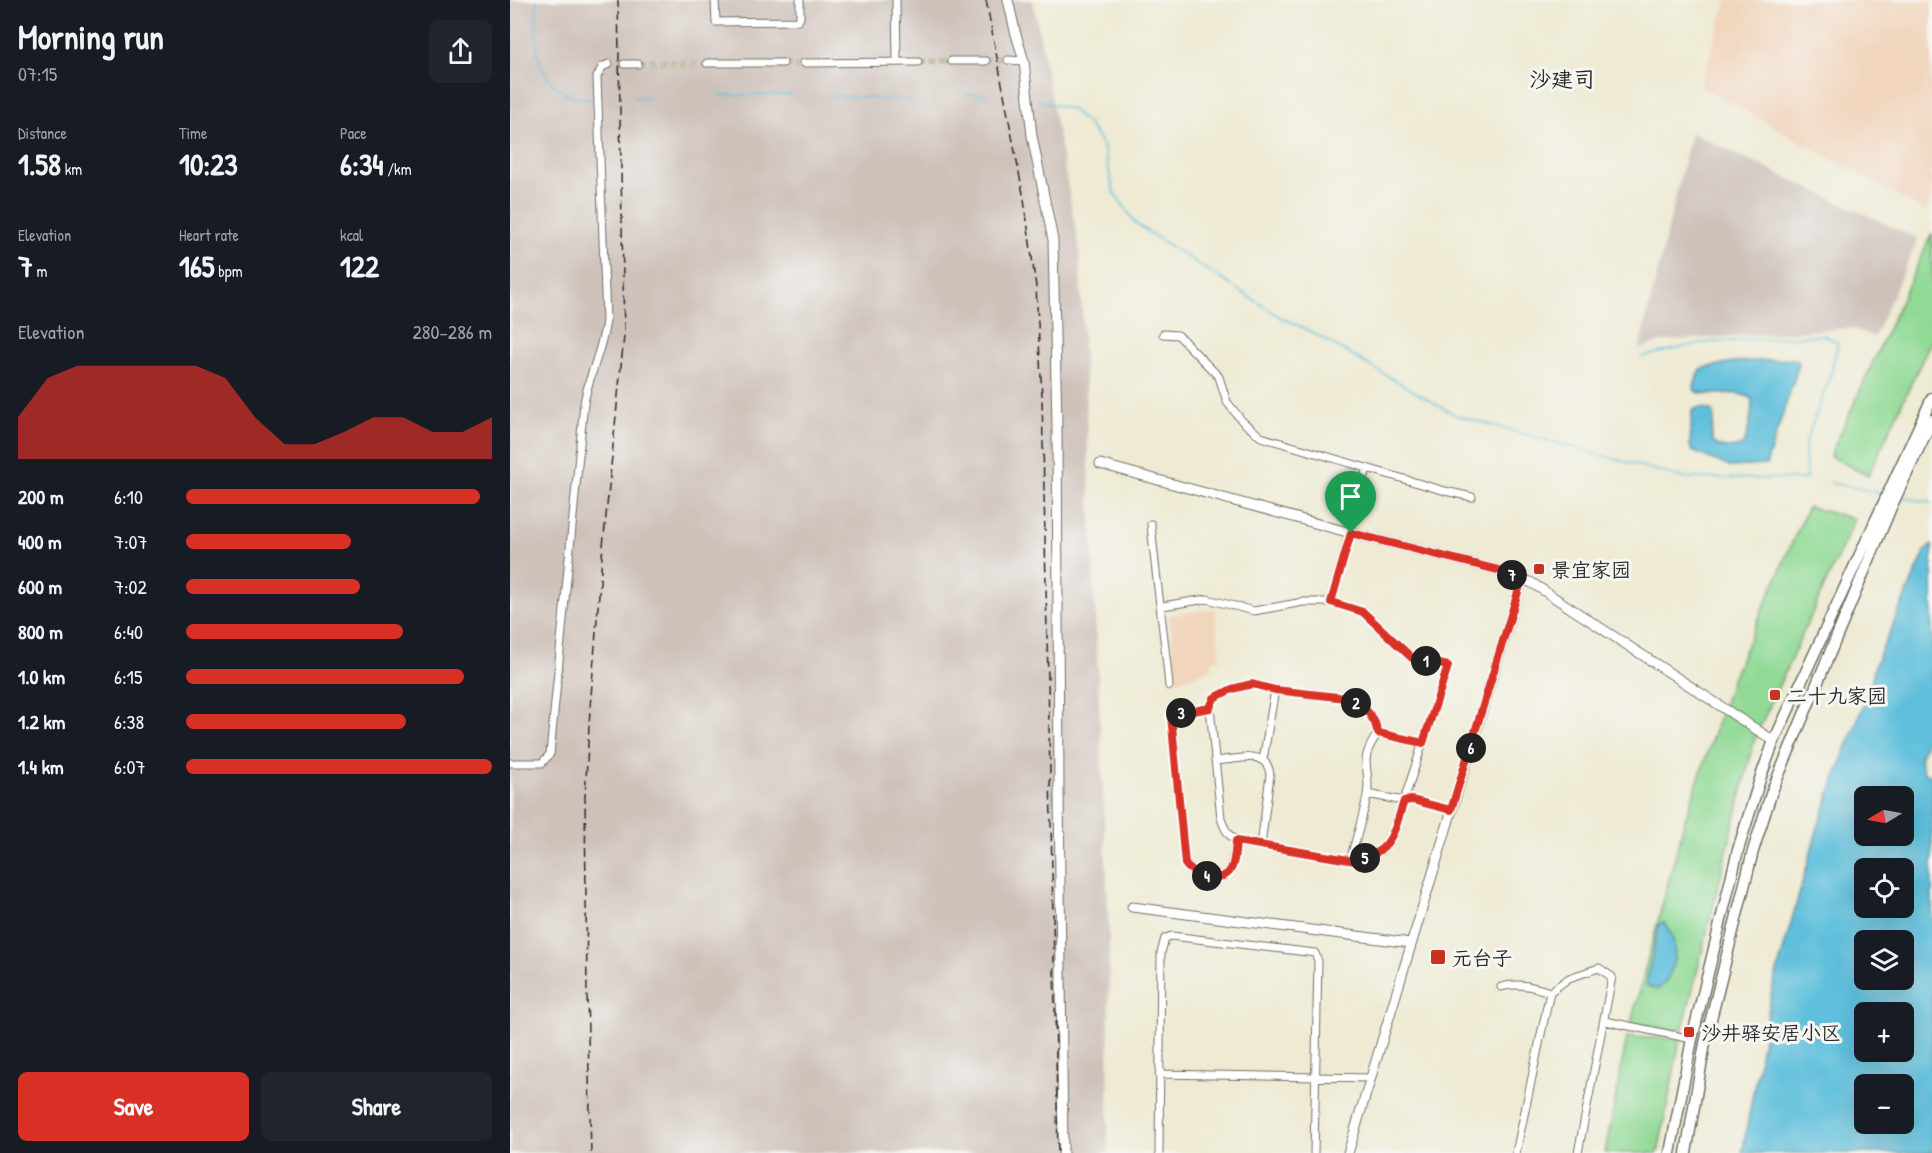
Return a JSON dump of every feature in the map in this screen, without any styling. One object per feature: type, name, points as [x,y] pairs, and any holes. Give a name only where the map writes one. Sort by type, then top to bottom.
[{"type":"main road","points":[[1670,1153],[1692,1039],[1738,850],[1761,776],[1774,741],[1889,503],[1932,398]]},
{"type":"main road","points":[[1898,483],[1932,420]]},
{"type":"main road","points":[[1686,1153],[1705,1043],[1753,851],[1772,791],[1889,503]]},
{"type":"street","points":[[714,0],[716,22],[741,23],[798,21],[800,0]]},
{"type":"street","points":[[896,0],[897,61]]},
{"type":"street","points":[[1008,0],[1024,61],[1032,136],[1053,240],[1064,1153]]},
{"type":"street","points":[[1008,60],[1024,61]]},
{"type":"street","points":[[951,61],[986,61]]},
{"type":"street","points":[[804,63],[918,62]]},
{"type":"street","points":[[707,63],[783,63]]},
{"type":"street","points":[[510,763],[542,763],[550,754],[584,403],[588,383],[605,333],[597,77],[602,67],[609,64]]},
{"type":"street","points":[[624,64],[638,64]]},
{"type":"street","points":[[1163,334],[1178,335],[1219,377],[1227,402],[1242,421],[1261,437],[1472,497]]},
{"type":"street","points":[[1100,464],[1351,533],[1502,571],[1532,583],[1774,741]]},
{"type":"street","points":[[1331,602],[1367,468]]},
{"type":"street","points":[[1151,524],[1157,592],[1162,606],[1169,687]]},
{"type":"street","points":[[1348,1153],[1522,579]]},
{"type":"street","points":[[1162,606],[1207,599],[1254,611],[1303,602],[1331,602],[1363,612],[1412,658],[1448,666],[1393,834],[1382,850],[1366,858],[1350,860],[1236,841],[1223,827],[1210,708],[1214,698],[1232,689],[1252,684],[1275,690],[1346,698],[1368,712],[1378,733]]},
{"type":"street","points":[[1263,760],[1275,690]]},
{"type":"street","points":[[1210,708],[1171,715],[1185,864],[1196,874],[1225,876],[1232,867],[1236,841]]},
{"type":"street","points":[[1378,733],[1423,743]]},
{"type":"street","points":[[1350,860],[1367,794],[1366,750],[1378,733]]},
{"type":"street","points":[[1215,761],[1252,757],[1263,760],[1267,764],[1270,776],[1261,845]]},
{"type":"street","points":[[1367,794],[1404,801],[1412,800],[1451,810]]},
{"type":"street","points":[[1132,907],[1411,943]]},
{"type":"street","points":[[1158,1153],[1161,953],[1165,938],[1172,936],[1315,953],[1318,961],[1314,1153]]},
{"type":"street","points":[[1516,1153],[1550,992],[1569,978],[1599,968],[1612,977],[1578,1153]]},
{"type":"street","points":[[1501,987],[1511,984],[1550,992]]},
{"type":"street","points":[[1605,1021],[1692,1039]]},
{"type":"street","points":[[1159,1074],[1370,1078]]},
{"type":"shaded area","points":[[510,0],[1033,0],[1079,247],[1109,929],[1108,1153],[510,1153]]},
{"type":"shaded area","points":[[1727,0],[1932,0],[1932,195],[1925,211],[1700,86]]},
{"type":"shaded area","points":[[1691,133],[1918,239],[1874,337],[1851,328],[1665,341],[1639,349]]},
{"type":"shaded area","points":[[1215,609],[1220,659],[1212,660],[1212,669],[1176,681],[1169,615]]},
{"type":"green space","points":[[1932,233],[1932,339],[1868,476],[1830,456]]},
{"type":"green space","points":[[1808,507],[1855,519],[1755,738],[1682,1032],[1631,1023],[1684,823],[1732,679]]},
{"type":"green space","points":[[1627,1037],[1680,1039],[1658,1153],[1605,1153]]},
{"type":"water","points":[[1797,359],[1799,364],[1766,465],[1730,467],[1692,451],[1690,445],[1692,411],[1702,408],[1713,412],[1711,434],[1713,442],[1723,448],[1731,448],[1742,445],[1745,441],[1752,405],[1751,398],[1744,395],[1709,394],[1695,391],[1694,386],[1700,369],[1733,362]]},
{"type":"water","points":[[1932,545],[1932,727],[1920,758],[1924,773],[1932,776],[1932,1153],[1742,1153],[1772,990],[1818,827],[1870,689],[1875,665],[1926,550]]},
{"type":"water","points":[[1663,922],[1672,938],[1674,957],[1669,975],[1657,990],[1646,985],[1659,924]]},
{"type":"waterway","points":[[537,0],[536,41],[542,67],[548,78],[569,95],[592,100]]},
{"type":"waterway","points":[[966,94],[987,95]]},
{"type":"waterway","points":[[718,95],[792,95]]},
{"type":"waterway","points":[[829,95],[915,101]]},
{"type":"waterway","points":[[634,98],[647,97]]},
{"type":"waterway","points":[[1037,100],[1071,109],[1089,125],[1103,146],[1114,192],[1136,224],[1282,318],[1308,330],[1455,415],[1684,478],[1806,479],[1805,444],[1830,376],[1838,343],[1824,335],[1701,343],[1641,357]]},
{"type":"waterway","points":[[1830,483],[1882,493]]},
{"type":"waterway","points":[[1901,497],[1932,503]]},
{"type":"tunnel","points":[[986,61],[1008,60]]},
{"type":"tunnel","points":[[918,62],[951,61]]},
{"type":"tunnel","points":[[638,64],[707,63]]},
{"type":"tunnel","points":[[783,63],[804,63]]},
{"type":"railway","points":[[591,1153],[585,797],[602,556],[624,336],[618,0]]},
{"type":"railway","points":[[986,0],[1024,199],[1036,287],[1042,396],[1058,1153]]},
{"type":"place","name":"景宜家园","points":[[1539,569]]},
{"type":"place","name":"二十九家园","points":[[1775,695]]},
{"type":"place","name":"元台子","points":[[1438,957]]},
{"type":"place","name":"沙井驿安居小区","points":[[1689,1032]]},
{"type":"district","name":"沙建司","points":[[1562,79]]},
{"type":"route","points":[[1351,533],[1502,571],[1522,579],[1451,810],[1412,800],[1404,801],[1393,834],[1382,850],[1355,861],[1236,841],[1232,867],[1228,874],[1221,877],[1191,872],[1185,864],[1171,715],[1210,708],[1214,698],[1232,689],[1252,684],[1275,690],[1346,698],[1368,712],[1378,733],[1423,743],[1448,666],[1412,658],[1363,612],[1331,602],[1351,533]]}]
